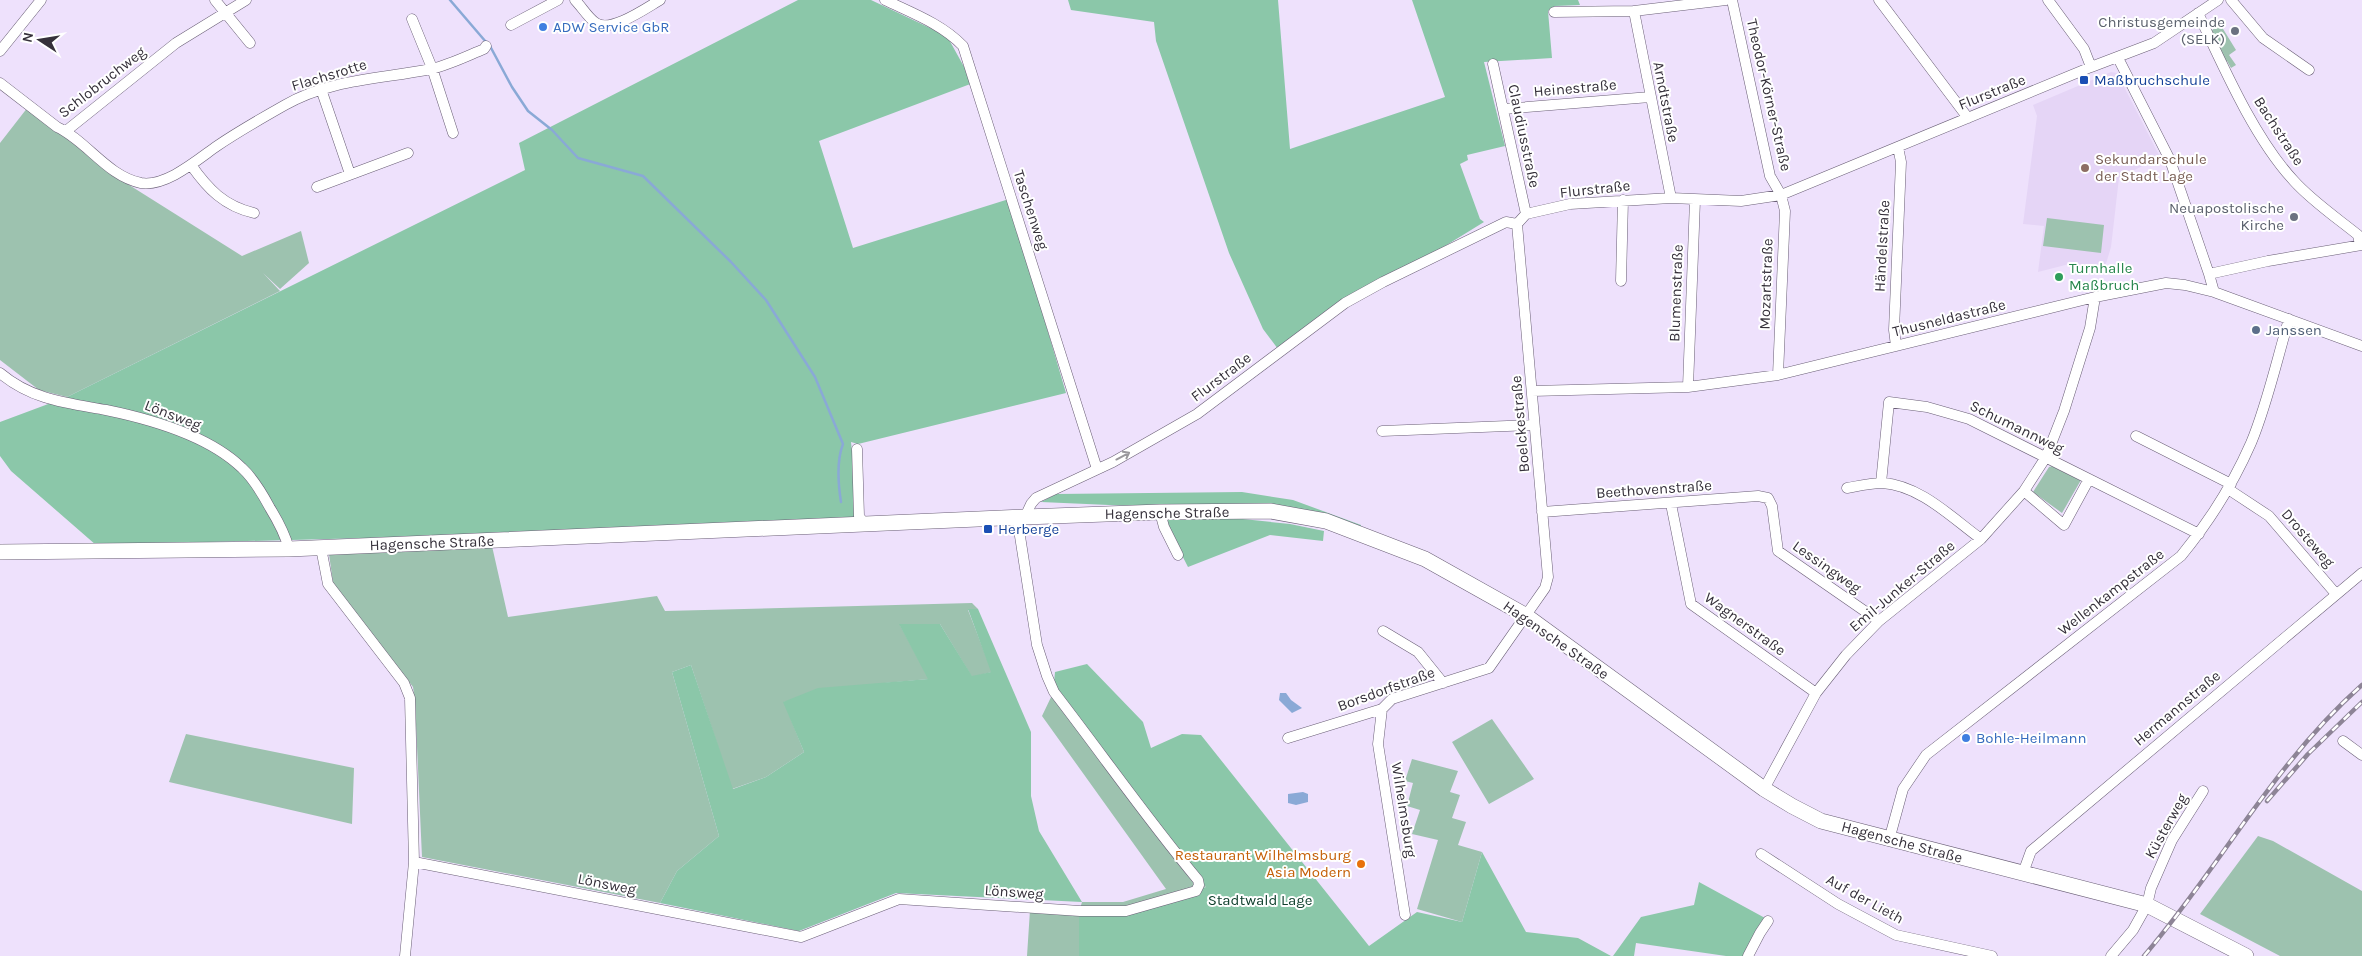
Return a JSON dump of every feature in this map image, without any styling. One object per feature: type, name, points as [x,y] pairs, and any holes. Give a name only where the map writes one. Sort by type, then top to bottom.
[{"type":"street","points":[[0,51],[41,0]]},
{"type":"street","points":[[215,0],[250,43]]},
{"type":"street","name":"Schlobruchweg","points":[[0,83],[57,127],[66,131],[176,43],[246,0]]},
{"type":"street","points":[[511,26],[558,0]]},
{"type":"street","points":[[575,0],[595,23],[604,26],[617,24],[660,0]]},
{"type":"street","name":"Taschenweg","points":[[885,0],[929,21],[955,38],[963,46],[1097,469]]},
{"type":"street","points":[[1554,12],[1634,11],[1644,5],[1726,0]]},
{"type":"street","name":"Theodor-Körner-Straße","points":[[1732,0],[1770,176],[1781,195]]},
{"type":"street","points":[[1879,0],[1968,118]]},
{"type":"street","points":[[2048,0],[2084,49],[2091,67]]},
{"type":"street","points":[[2231,0],[2264,38],[2309,70]]},
{"type":"street","name":"Flurstraße","points":[[1526,214],[1570,204],[1623,200],[1670,198],[1741,201],[1781,195],[2091,67],[2154,43],[2214,1]]},
{"type":"street","name":"Arndtstraße","points":[[1634,11],[1670,198]]},
{"type":"street","name":"Bachstraße","points":[[2198,13],[2232,85],[2267,146],[2294,181],[2358,235],[2361,245]]},
{"type":"street","points":[[412,19],[432,68],[453,133]]},
{"type":"street","name":"Flachsrotte","points":[[66,131],[114,171],[142,183],[157,182],[191,165],[291,101],[321,89],[370,77],[432,68],[484,49],[486,46]]},
{"type":"street","points":[[2118,58],[2170,160],[2214,292]]},
{"type":"street","name":"Claudiusstraße","points":[[1493,64],[1526,214]]},
{"type":"street","points":[[321,89],[350,174]]},
{"type":"street","name":"Heinestraße","points":[[1504,109],[1650,97]]},
{"type":"street","name":"Händelstraße","points":[[1896,346],[1894,330],[1901,162],[1898,147]]},
{"type":"street","points":[[317,187],[408,153]]},
{"type":"street","points":[[191,165],[205,185],[226,203],[238,209],[254,213]]},
{"type":"street","name":"Mozartstraße","points":[[1778,375],[1785,211],[1781,195]]},
{"type":"street","points":[[1622,281],[1623,200]]},
{"type":"street","name":"Blumenstraße","points":[[1688,387],[1695,200]]},
{"type":"street","points":[[1517,224],[1526,214]]},
{"type":"street","name":"Flurstraße","points":[[1021,517],[1036,498],[1065,482],[1097,469],[1150,442],[1197,414],[1345,303],[1382,282],[1506,222],[1517,224]]},
{"type":"street","name":"Boelckestraße","points":[[1517,224],[1548,583],[1525,615]]},
{"type":"street","points":[[2209,274],[2268,261],[2361,245]]},
{"type":"street","name":"Thusneldastraße","points":[[1532,391],[1688,387],[1778,375],[2095,297],[2166,283],[2186,285],[2214,292],[2362,346]]},
{"type":"street","name":"Emil-Junker-Straße","points":[[1764,789],[1816,693],[1846,655],[1878,621],[1981,539],[2024,491],[2046,457],[2064,410],[2090,328],[2095,297]]},
{"type":"street","name":"Wellenkampstraße","points":[[1889,840],[1903,789],[1926,754],[2180,556],[2199,534],[2229,486],[2251,442],[2289,319]]},
{"type":"street","name":"Lönsweg","points":[[0,374],[42,398],[127,414],[161,424],[224,453],[242,468],[257,485],[285,533],[289,549]]},
{"type":"street","name":"Schumannweg","points":[[1881,483],[1889,402],[1927,406],[1969,419],[2199,534]]},
{"type":"street","points":[[1382,431],[1534,425]]},
{"type":"street","name":"Drosteweg","points":[[2136,436],[2229,486],[2269,516],[2336,594]]},
{"type":"street","points":[[856,449],[859,516],[864,524]]},
{"type":"street","points":[[2024,491],[2064,525],[2089,479]]},
{"type":"street","points":[[1848,488],[1881,483],[1902,487],[1922,496],[1981,539]]},
{"type":"street","name":"Beethovenstraße","points":[[1542,512],[1671,504],[1758,496],[1768,498]]},
{"type":"street","name":"Lessingweg","points":[[1768,498],[1772,506],[1778,552],[1878,621]]},
{"type":"street","name":"Wagnerstraße","points":[[1671,504],[1691,604],[1816,693]]},
{"type":"street","name":"Hagensche Straße","points":[[0,552],[321,548],[1021,517],[1160,512],[1270,511],[1326,522],[1425,559],[1525,615],[1764,789],[1821,821],[2147,905],[2240,955]]},
{"type":"street","points":[[1160,512],[1164,527],[1178,555]]},
{"type":"street","name":"Lönsweg","points":[[414,862],[801,936],[899,899],[1080,911],[1126,911],[1196,891],[1199,885],[1198,880],[1166,842],[1145,810],[1054,692],[1038,645],[1021,517]]},
{"type":"street","points":[[321,548],[328,584],[404,683],[410,698],[414,862],[405,956]]},
{"type":"street","name":"Hermannstraße","points":[[2023,874],[2031,851],[2362,573]]},
{"type":"street","name":"Borsdorfstraße","points":[[1288,738],[1382,709],[1392,699],[1490,668],[1525,615]]},
{"type":"street","points":[[1383,631],[1418,652],[1443,683]]},
{"type":"street","name":"Wilhelmsburg","points":[[1382,709],[1378,744],[1405,915]]},
{"type":"street","points":[[2343,741],[2362,755]]},
{"type":"street","name":"Küsterweg","points":[[2112,956],[2133,930],[2147,905],[2151,888],[2172,840],[2203,791]]},
{"type":"street","name":"Auf der Lieth","points":[[1761,854],[1838,904],[1896,935],[1992,956]]},
{"type":"street","points":[[1748,956],[1768,921]]},
{"type":"shaded area","name":"Sekundarschule der Stadt Lage","points":[[2111,72],[2117,73],[2160,157],[2119,178],[2111,247],[2105,267],[2100,264],[2080,270],[2077,262],[2038,272],[2044,226],[2023,224],[2037,116],[2033,105]]},
{"type":"green space","points":[[798,0],[871,0],[947,36],[973,83],[819,141],[853,248],[1009,199],[1066,393],[858,444],[851,442],[859,517],[441,536],[96,545],[11,471],[0,456],[0,422],[67,397],[525,170],[519,143]]},
{"type":"green space","points":[[1068,0],[1278,0],[1290,149],[1445,97],[1412,0],[1578,0],[1580,5],[1555,6],[1548,11],[1552,58],[1484,62],[1505,146],[1467,155],[1468,160],[1460,164],[1480,219],[1484,222],[1278,349],[1263,329],[1229,253],[1156,41],[1154,22],[1071,10]]},
{"type":"green space","points":[[2220,24],[2236,50],[2229,55],[2236,65],[2231,68],[2227,61],[2225,62],[2211,31]]},
{"type":"green space","points":[[28,107],[126,183],[242,256],[301,231],[309,263],[280,289],[263,273],[280,291],[67,397],[39,390],[0,360],[0,143]]},
{"type":"green space","points":[[2047,218],[2104,225],[2101,253],[2043,246]]},
{"type":"green space","points":[[2056,465],[2081,480],[2062,513],[2033,492],[2049,467]]},
{"type":"green space","points":[[1242,492],[1293,500],[1361,525],[1361,527],[1313,514],[1041,502],[1056,494]]},
{"type":"green space","points":[[1233,518],[1290,524],[1324,531],[1323,541],[1270,535],[1188,567],[1164,520]]},
{"type":"green space","points":[[492,546],[508,617],[657,596],[665,611],[972,603],[978,609],[968,610],[992,672],[972,677],[940,624],[900,625],[929,679],[885,683],[784,702],[804,752],[766,777],[732,789],[691,665],[672,672],[719,836],[677,871],[660,903],[422,857],[413,687],[333,583],[329,554]]},
{"type":"green space","points":[[968,609],[978,609],[1031,732],[1031,796],[1039,831],[1082,902],[896,893],[799,931],[660,903],[677,871],[719,836],[672,672],[691,665],[733,789],[766,777],[804,752],[783,702],[818,688],[928,679],[899,624],[940,624],[972,676],[991,672]]},
{"type":"green space","name":"Stadtwald Lage","points":[[1087,664],[1143,722],[1151,748],[1182,734],[1201,735],[1369,946],[1417,912],[1462,922],[1482,852],[1526,932],[1578,938],[1611,956],[1079,956],[1079,912],[1126,915],[1206,887],[1053,693],[1055,672]]},
{"type":"green space","points":[[1053,693],[1206,887],[1126,915],[1080,913],[1079,956],[1027,956],[1030,910],[1079,912],[1082,902],[1123,902],[1166,889],[1042,716]]},
{"type":"green space","points":[[1492,719],[1534,779],[1489,804],[1452,742]]},
{"type":"green space","points":[[186,734],[354,768],[352,824],[169,782]]},
{"type":"green space","points":[[1412,759],[1458,771],[1450,792],[1460,795],[1452,818],[1466,822],[1458,845],[1482,852],[1462,922],[1417,909],[1438,840],[1412,834],[1420,810],[1407,806],[1413,783],[1405,781]]},
{"type":"green space","points":[[2258,836],[2273,841],[2362,891],[2362,956],[2280,956],[2200,914]]},
{"type":"green space","points":[[1699,882],[1765,918],[1746,956],[1726,956],[1636,943],[1634,956],[1613,956],[1641,917],[1694,905]]},
{"type":"water","points":[[1280,693],[1286,693],[1291,700],[1302,708],[1292,713],[1279,700]]},
{"type":"water","points":[[1303,792],[1308,794],[1308,802],[1296,805],[1288,803],[1288,794]]},
{"type":"waterway","points":[[450,0],[486,42]]},
{"type":"waterway","points":[[490,46],[512,87],[528,111],[552,130],[578,158],[643,176],[731,262],[766,300],[815,377],[843,444],[838,465],[841,502]]},
{"type":"railway","points":[[2144,956],[2172,922],[2274,782],[2330,715],[2362,685]]},
{"type":"railway","points":[[2267,801],[2308,754],[2362,702]]},
{"type":"place","name":"ADW Service GbR","points":[[543,27]]},
{"type":"place","name":"Christusgemeinde (SELK)","points":[[2235,31]]},
{"type":"place","name":"Maßbruchschule","points":[[2084,80]]},
{"type":"place","name":"Sekundarschule der Stadt Lage","points":[[2085,168]]},
{"type":"place","name":"Neuapostolische Kirche","points":[[2294,217]]},
{"type":"place","name":"Turnhalle Maßbruch","points":[[2059,277]]},
{"type":"place","name":"Janssen","points":[[2256,330]]},
{"type":"place","name":"Herberge","points":[[988,529]]},
{"type":"place","name":"Bohle-Heilmann","points":[[1966,738]]},
{"type":"place","name":"Restaurant Wilhelmsburg Asia Modern","points":[[1361,864]]}]
